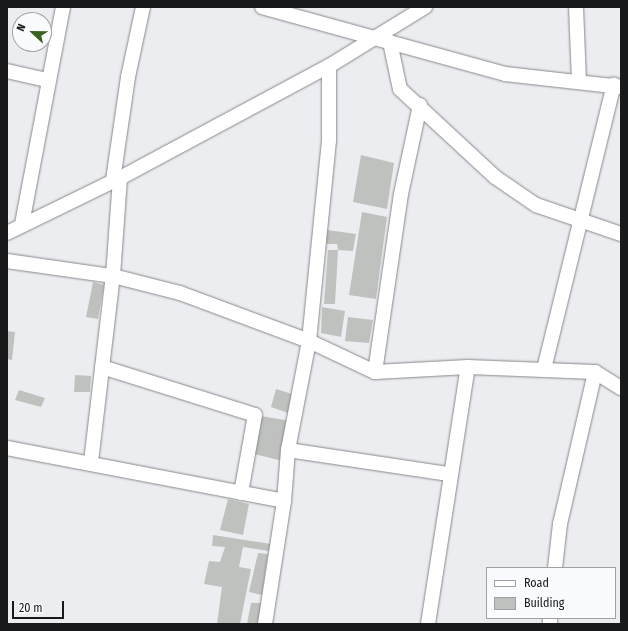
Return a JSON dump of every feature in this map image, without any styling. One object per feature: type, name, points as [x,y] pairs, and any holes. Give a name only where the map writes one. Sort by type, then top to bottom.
[{"type":"street","points":[[22,224],[47,80],[63,7]]},
{"type":"street","points":[[91,462],[113,276],[116,179],[143,7]]},
{"type":"street","points":[[262,7],[375,36],[390,42],[505,74],[617,86],[578,220],[544,369]]},
{"type":"street","points":[[7,233],[22,224],[116,179],[329,66],[375,36],[425,7]]},
{"type":"street","points":[[576,7],[579,81]]},
{"type":"street","points":[[390,42],[400,89],[420,105],[456,142],[516,193],[578,220],[621,234]]},
{"type":"street","points":[[265,624],[284,501],[288,450],[309,341],[329,140],[329,66]]},
{"type":"street","points":[[7,71],[47,80]]},
{"type":"street","points":[[375,372],[401,194],[420,105]]},
{"type":"street","points":[[7,261],[113,276],[180,293],[309,341],[375,372],[468,367],[595,372],[621,388]]},
{"type":"street","points":[[102,367],[254,415],[241,493]]},
{"type":"street","points":[[428,624],[449,474],[468,367]]},
{"type":"street","points":[[555,567],[560,524],[595,372]]},
{"type":"street","points":[[7,448],[91,462],[142,476],[284,501]]},
{"type":"street","points":[[288,450],[449,474]]},
{"type":"building","points":[[361,155],[394,163],[387,209],[353,202]]},
{"type":"building","points":[[362,212],[387,217],[376,299],[349,295]]},
{"type":"building","points":[[327,230],[356,234],[353,251],[338,250],[337,244],[324,244]]},
{"type":"building","points":[[328,250],[338,250],[335,304],[324,304]]},
{"type":"building","points":[[93,282],[104,285],[98,319],[86,317]]},
{"type":"building","points":[[322,307],[345,311],[341,337],[321,333]]},
{"type":"building","points":[[348,317],[373,320],[369,343],[345,341]]},
{"type":"building","points":[[7,331],[15,332],[12,360],[7,359]]},
{"type":"building","points":[[75,375],[91,376],[90,392],[74,392]]},
{"type":"building","points":[[276,389],[292,394],[288,413],[271,407]]},
{"type":"building","points":[[19,390],[45,398],[41,407],[15,400]]},
{"type":"building","points":[[261,416],[290,421],[283,461],[254,454]]},
{"type":"building","points":[[228,499],[249,504],[243,535],[220,530]]},
{"type":"building","points":[[213,535],[271,544],[269,551],[243,547],[239,567],[251,569],[240,624],[217,624],[222,587],[204,584],[209,561],[220,562],[225,547],[212,546]]},
{"type":"building","points":[[258,553],[268,554],[262,595],[249,592]]},
{"type":"building","points":[[251,603],[261,603],[258,624],[247,624]]}]
